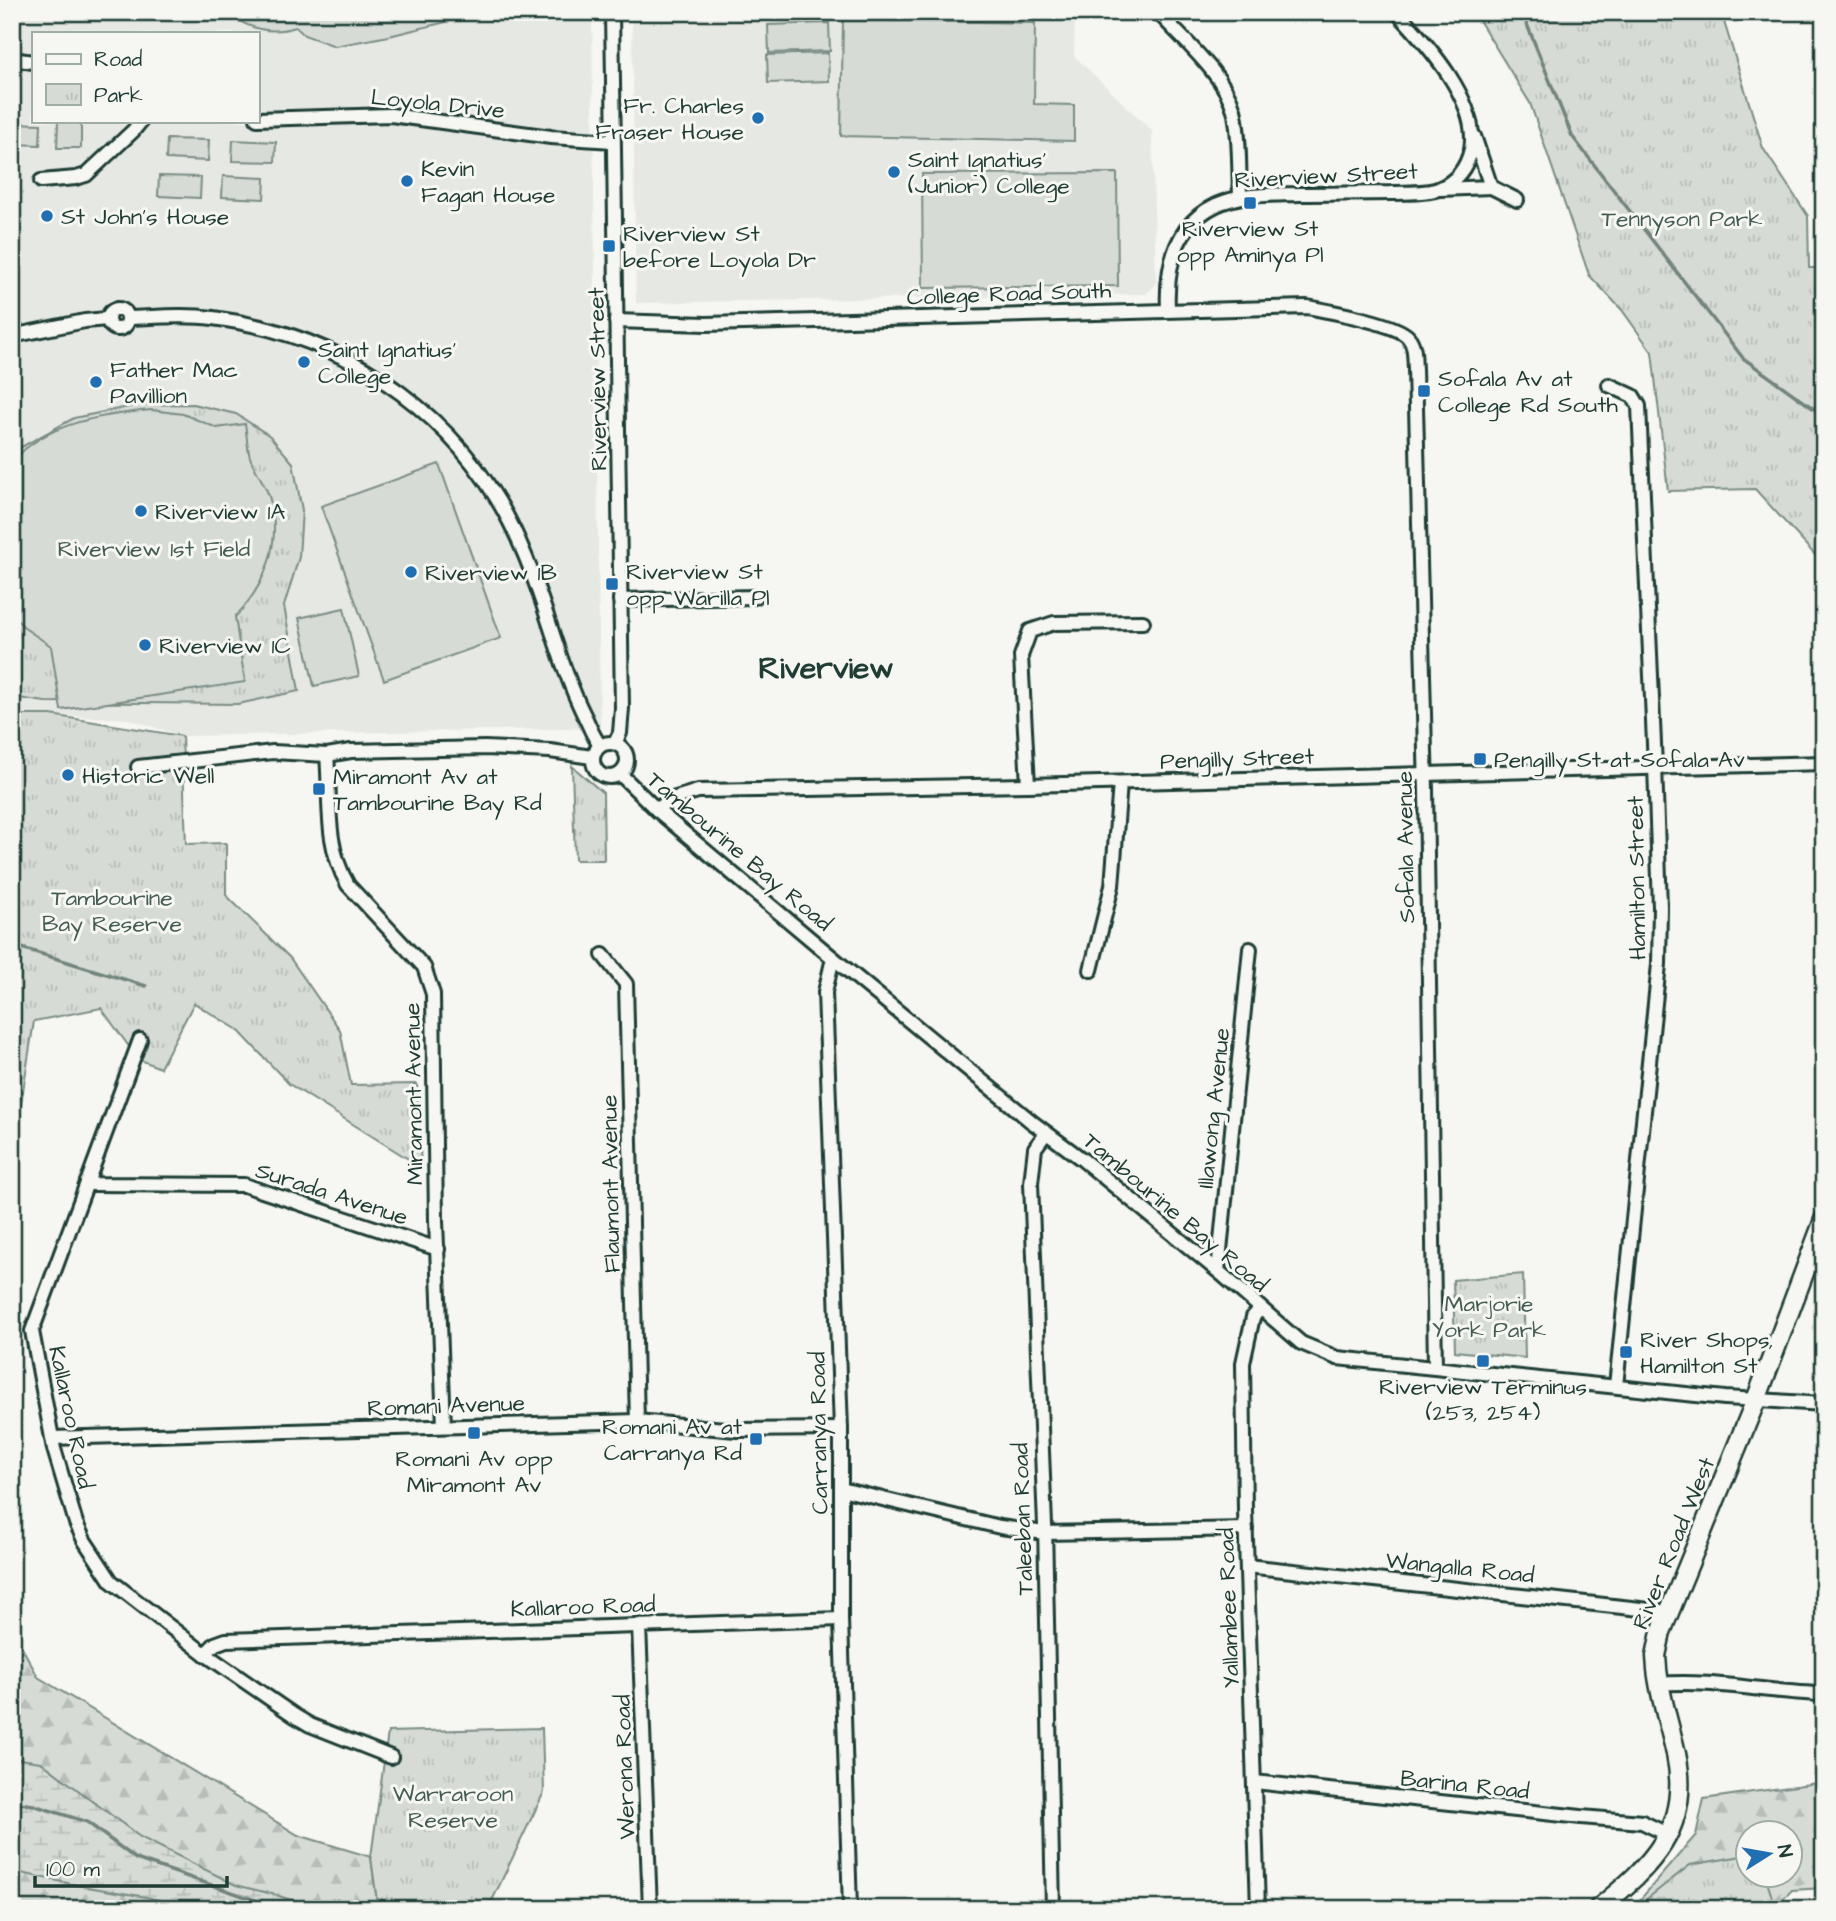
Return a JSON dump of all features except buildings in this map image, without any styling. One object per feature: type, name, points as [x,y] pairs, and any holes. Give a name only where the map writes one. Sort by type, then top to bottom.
[{"type":"main road","name":"River Road West","points":[[1598,1909],[1643,1871],[1669,1835],[1677,1810],[1679,1778],[1658,1684],[1656,1656],[1661,1632],[1756,1400],[1824,1220]]},
{"type":"street","name":"Riverview Street","points":[[612,12],[622,723],[615,743]]},
{"type":"street","points":[[1158,12],[1218,78],[1227,92],[1234,112],[1240,196]]},
{"type":"street","name":"Riverview Street","points":[[1397,12],[1443,64],[1463,103],[1491,187]]},
{"type":"street","points":[[12,59],[32,62]]},
{"type":"street","name":"Loyola Drive","points":[[259,119],[391,115],[551,137],[614,141]]},
{"type":"street","points":[[41,181],[86,175],[140,122]]},
{"type":"street","name":"Riverview Street","points":[[1437,189],[1460,174],[1472,144],[1471,129]]},
{"type":"street","name":"Riverview Street","points":[[1168,309],[1169,268],[1178,240],[1204,212],[1240,196],[1491,187],[1517,200]]},
{"type":"street","name":"College Road South","points":[[617,321],[706,324],[1307,307],[1400,331]]},
{"type":"street","points":[[12,335],[107,319],[109,313],[115,309],[122,310],[128,318],[212,318],[287,333],[332,351],[367,369],[400,391],[431,417],[476,466],[504,507],[524,551],[596,751],[594,767],[600,775],[611,777],[620,774],[627,760],[624,750],[615,743],[596,751],[485,748],[351,751],[327,755],[273,752],[138,767]]},
{"type":"street","name":"Sofala Avenue","points":[[1400,331],[1409,338],[1415,360],[1435,1367]]},
{"type":"street","name":"Hamilton Street","points":[[1609,385],[1633,396],[1639,406],[1660,907],[1659,964],[1616,1385]]},
{"type":"street","points":[[620,600],[755,597]]},
{"type":"street","points":[[1028,785],[1021,656],[1030,631],[1054,624],[1143,622]]},
{"type":"street","name":"Miramont Avenue","points":[[327,755],[329,829],[340,872],[424,967],[433,994],[444,1426]]},
{"type":"street","name":"Pengilly Street","points":[[657,810],[669,800],[698,791],[1121,783],[1824,763]]},
{"type":"street","name":"Tambourine Bay Road","points":[[620,774],[657,810],[833,958],[1218,1271],[1301,1343],[1337,1358],[1756,1400],[1824,1404]]},
{"type":"street","points":[[1091,970],[1112,886],[1121,783]]},
{"type":"street","name":"Illawong Avenue","points":[[1218,1271],[1250,950]]},
{"type":"street","name":"Flaumont Avenue","points":[[603,955],[626,984],[637,1421]]},
{"type":"street","name":"Carranya Road","points":[[833,958],[825,992],[841,1429],[841,1619],[850,1909]]},
{"type":"street","name":"Kallaroo Road","points":[[141,1040],[32,1331],[52,1438],[76,1523],[104,1572],[118,1588],[205,1654],[310,1725],[391,1757]]},
{"type":"street","name":"Taleeban Road","points":[[1046,1133],[1035,1148],[1031,1182],[1045,1534],[1053,1909]]},
{"type":"street","name":"Surada Avenue","points":[[87,1182],[244,1185],[438,1249]]},
{"type":"street","name":"Yallambee Road","points":[[1258,1909],[1243,1363],[1253,1317],[1260,1309]]},
{"type":"street","name":"Romani Avenue","points":[[52,1438],[637,1421],[736,1430],[841,1429]]},
{"type":"street","points":[[841,1489],[1000,1527],[1045,1534],[1246,1529]]},
{"type":"street","name":"Wangalla Road","points":[[1247,1566],[1668,1612]]},
{"type":"street","name":"Kallaroo Road","points":[[205,1654],[215,1644],[226,1640],[841,1619]]},
{"type":"street","name":"Werona Road","points":[[639,1625],[650,1909]]},
{"type":"street","points":[[1658,1684],[1688,1681],[1784,1693],[1824,1694]]},
{"type":"street","name":"Barina Road","points":[[1255,1782],[1642,1822],[1669,1835]]},
{"type":"shaded area","name":"Saint Ignatius' College","points":[[12,12],[592,12],[600,728],[182,736],[129,719],[12,715]]},
{"type":"shaded area","name":"Saint Ignatius' (Junior) College","points":[[632,12],[1075,12],[1074,56],[1152,131],[1156,284],[1146,294],[636,303]]},
{"type":"green space","points":[[227,12],[473,12],[462,18],[389,36],[335,46],[304,35],[296,27],[259,29],[243,23]]},
{"type":"green space","name":"Tennyson Park","points":[[1474,12],[1721,12],[1763,148],[1808,216],[1809,268],[1824,268],[1824,565],[1755,489],[1668,491],[1652,352],[1622,310],[1589,275],[1530,103]]},
{"type":"green space","points":[[843,20],[1035,23],[1034,104],[1074,105],[1074,141],[841,136]]},
{"type":"green space","points":[[829,23],[830,51],[769,53],[768,25]]},
{"type":"green space","points":[[828,53],[829,81],[768,83],[767,55]]},
{"type":"green space","points":[[58,122],[81,122],[81,148],[57,148]]},
{"type":"green space","points":[[12,123],[41,124],[40,145],[12,144]]},
{"type":"green space","points":[[167,139],[209,140],[208,161],[166,159]]},
{"type":"green space","points":[[233,140],[276,142],[275,162],[232,161]]},
{"type":"green space","points":[[1117,173],[1118,286],[923,288],[922,174]]},
{"type":"green space","points":[[159,176],[201,177],[200,198],[158,196]]},
{"type":"green space","points":[[223,176],[265,178],[264,199],[222,197]]},
{"type":"green space","name":"Riverview 1st Field","points":[[193,404],[236,414],[270,436],[293,463],[302,510],[299,557],[284,606],[299,691],[238,704],[45,702],[12,697],[12,452],[74,418],[138,405]]},
{"type":"green space","name":"Riverview 1st Field","points":[[151,410],[183,414],[217,428],[245,424],[250,457],[269,496],[274,529],[273,546],[263,577],[235,617],[245,682],[61,710],[51,646],[26,629],[12,615],[12,462],[26,448],[58,429],[94,418]]},
{"type":"green space","name":"Riverview 1B","points":[[439,464],[501,638],[384,680],[321,506]]},
{"type":"green space","points":[[344,608],[359,676],[314,686],[299,618]]},
{"type":"green space","name":"Tambourine Bay Reserve","points":[[12,715],[51,715],[182,736],[186,844],[226,843],[226,895],[290,958],[340,1030],[351,1085],[417,1084],[421,1167],[289,1084],[238,1030],[194,1003],[160,1068],[138,1059],[101,1008],[34,1021],[12,1161]]},
{"type":"green space","points":[[572,766],[603,793],[604,860],[575,860]]},
{"type":"green space","name":"Marjorie York Park","points":[[1523,1274],[1525,1358],[1455,1351],[1453,1280]]},
{"type":"green space","points":[[12,1629],[38,1677],[298,1835],[371,1857],[378,1909],[12,1909]]},
{"type":"green space","name":"Warraroon Reserve","points":[[542,1728],[544,1792],[489,1907],[491,1909],[378,1909],[371,1857],[388,1732]]},
{"type":"green space","points":[[12,1758],[41,1762],[140,1837],[236,1885],[318,1909],[196,1909],[12,1871]]},
{"type":"green space","points":[[1824,1782],[1824,1888],[1804,1889],[1804,1820],[1734,1820],[1734,1890],[1792,1890],[1773,1909],[1632,1909],[1696,1835],[1704,1799]]},
{"type":"green space","points":[[1734,1857],[1734,1890],[1770,1890],[1776,1909],[1634,1909],[1690,1865]]},
{"type":"waterway","points":[[1522,12],[1572,136],[1743,358],[1824,416]]},
{"type":"waterway","points":[[12,945],[146,986]]},
{"type":"waterway","points":[[12,1802],[33,1805],[87,1822],[136,1859],[281,1909]]},
{"type":"place","name":"Fr. Charles Fraser House","points":[[758,118]]},
{"type":"place","name":"Saint Ignatius' (Junior) College","points":[[894,172]]},
{"type":"place","name":"Kevin Fagan House","points":[[407,181]]},
{"type":"place","name":"Riverview St opp Aminya Pl","points":[[1250,203]]},
{"type":"place","name":"St John's House","points":[[47,216]]},
{"type":"place","name":"Riverview St before Loyola Dr","points":[[609,246]]},
{"type":"place","name":"Saint Ignatius' College","points":[[304,362]]},
{"type":"place","name":"Father Mac Pavillion","points":[[96,382]]},
{"type":"place","name":"Sofala Av at College Rd South","points":[[1424,391]]},
{"type":"place","name":"Riverview 1A","points":[[141,511]]},
{"type":"place","name":"Riverview 1B","points":[[411,572]]},
{"type":"place","name":"Riverview St opp Warilla Pl","points":[[612,584]]},
{"type":"place","name":"Riverview 1C","points":[[145,645]]},
{"type":"place","name":"Pengilly St at Sofala Av","points":[[1480,759]]},
{"type":"place","name":"Historic Well","points":[[68,775]]},
{"type":"place","name":"Miramont Av at Tambourine Bay Rd","points":[[319,789]]},
{"type":"place","name":"River Shops, Hamilton St","points":[[1626,1352]]},
{"type":"place","name":"Riverview Terminus (253, 254)","points":[[1483,1361]]},
{"type":"place","name":"Romani Av opp Miramont Av","points":[[474,1433]]},
{"type":"place","name":"Romani Av at Carranya Rd","points":[[756,1439]]},
{"type":"district","name":"Riverview","points":[[826,668]]}]
